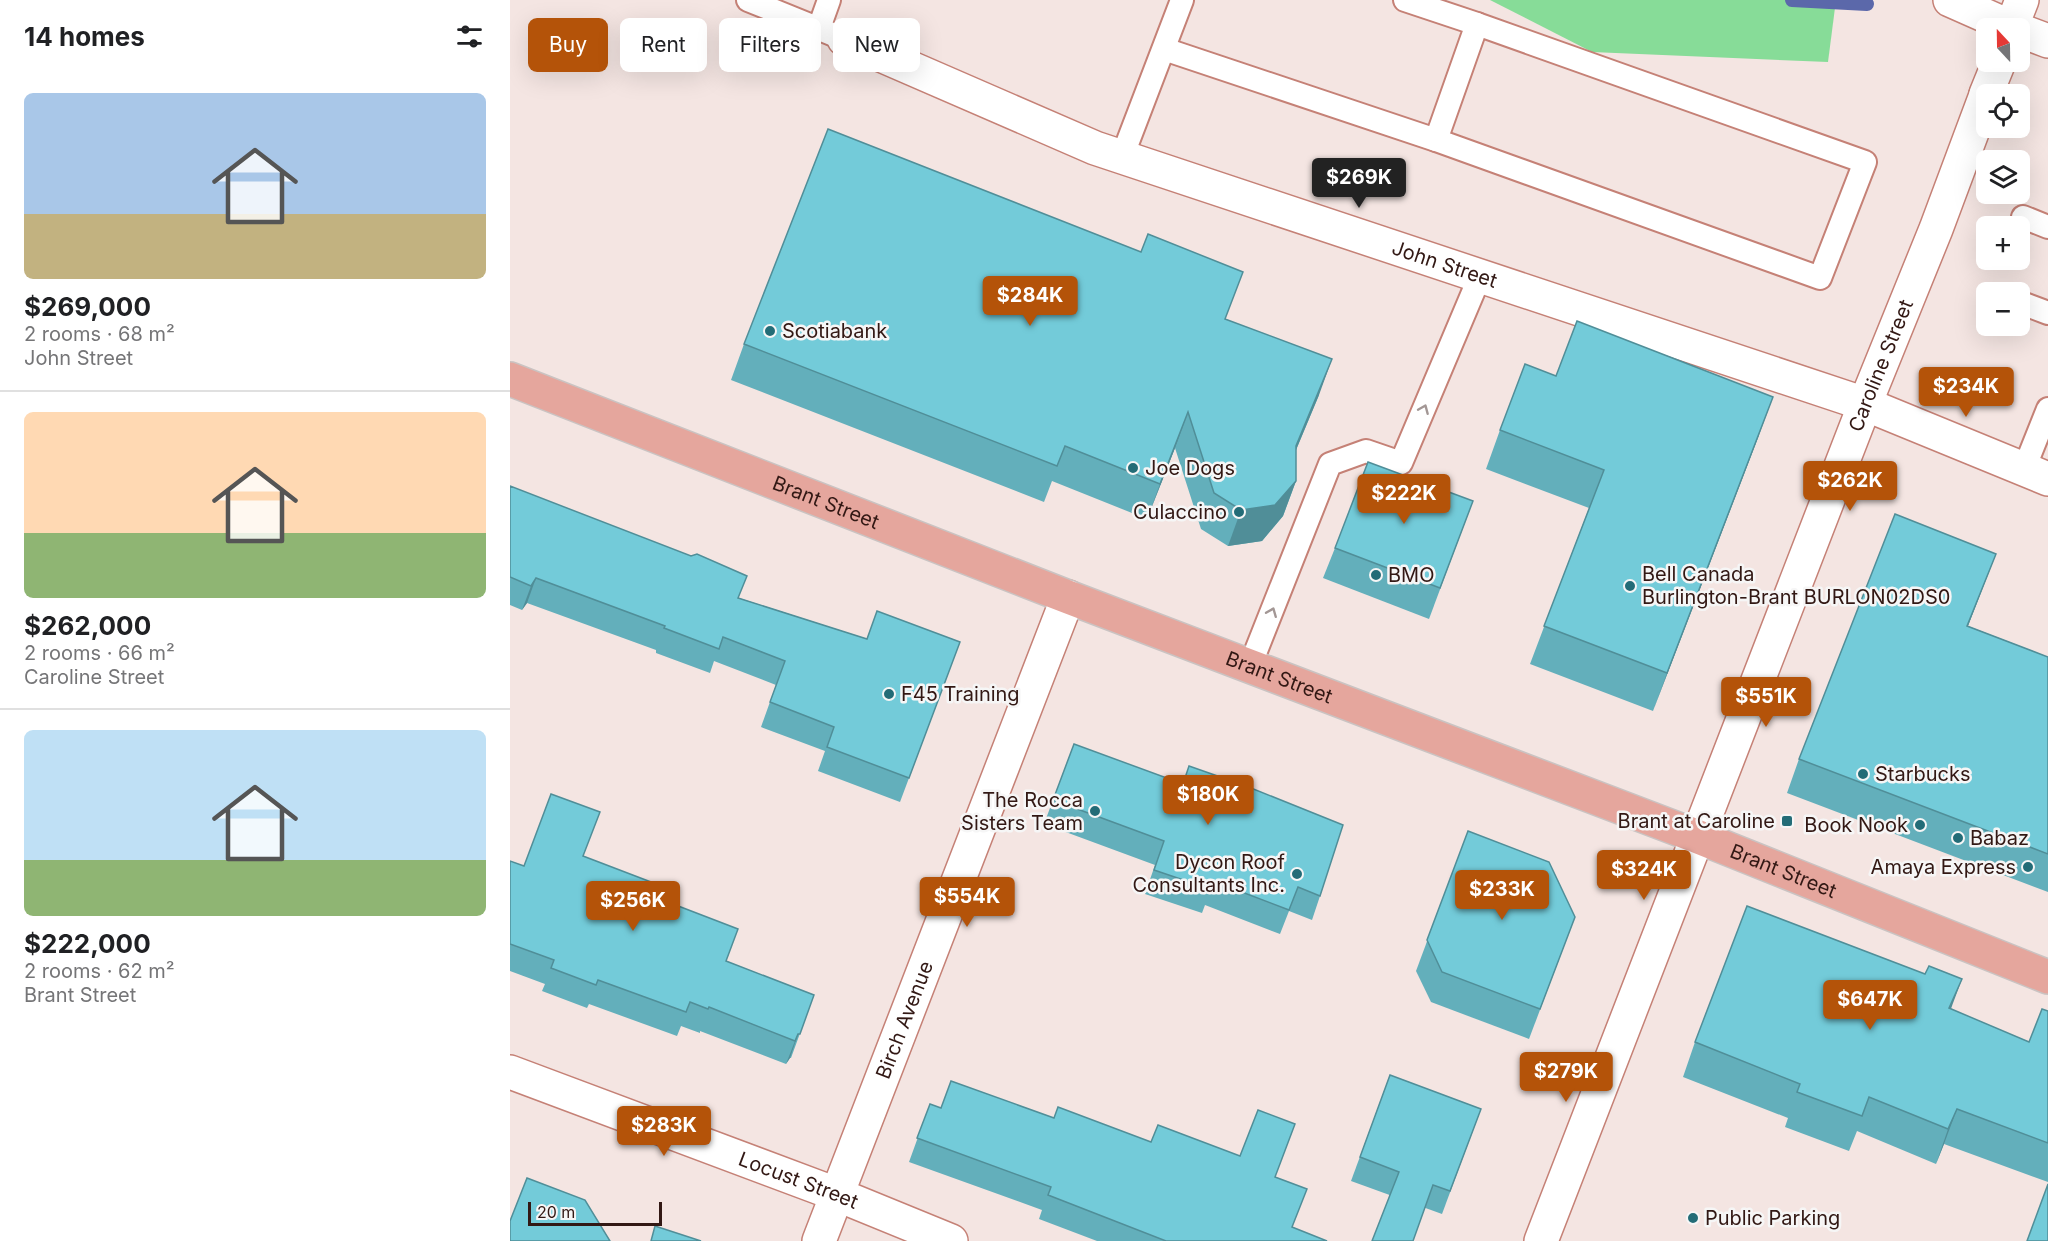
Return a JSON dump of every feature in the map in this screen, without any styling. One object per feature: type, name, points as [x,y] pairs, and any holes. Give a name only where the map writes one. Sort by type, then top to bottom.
[{"type":"main road","name":"Brant Street","points":[[510,380],[1068,597],[1696,836],[2048,977]]},
{"type":"street","points":[[1950,0],[2002,18]]},
{"type":"street","points":[[2030,31],[2048,41]]},
{"type":"street","name":"John Street","points":[[831,34],[1095,148],[1865,404],[2036,474]]},
{"type":"street","name":"Caroline Street","points":[[1540,1241],[1976,122]]},
{"type":"street","name":"Birch Avenue","points":[[819,1241],[1068,597]]},
{"type":"street","name":"Locust Street","points":[[510,1072],[836,1194],[951,1241]]},
{"type":"lane","points":[[748,0],[831,34],[829,0]]},
{"type":"lane","points":[[1122,157],[1182,0]]},
{"type":"lane","points":[[1164,49],[1436,140],[1820,278],[1865,162],[1406,0]]},
{"type":"lane","points":[[1436,140],[1477,24]]},
{"type":"lane","points":[[2030,221],[2048,227]]},
{"type":"lane","points":[[1250,666],[1330,464],[1366,451],[1401,463],[1480,276]]},
{"type":"lane","points":[[2030,306],[2048,313]]},
{"type":"lane","points":[[2036,474],[2048,409]]},
{"type":"green space","points":[[1490,0],[1836,0],[1828,62],[1592,52]]},
{"type":"building","points":[[828,129],[1141,252],[1148,234],[1243,272],[1225,319],[1332,359],[1296,446],[1296,481],[1275,505],[1241,510],[1214,493],[1188,412],[1160,484],[1065,446],[1057,466],[744,344]]},
{"type":"building","name":"Bell Canada Burlington-Brant BURLON02DS0","points":[[1577,321],[1773,397],[1667,673],[1544,626],[1604,470],[1500,430],[1525,364],[1556,376]]},
{"type":"building","points":[[1368,462],[1473,501],[1440,588],[1335,548]]},
{"type":"building","points":[[510,486],[691,556],[697,554],[747,576],[738,598],[867,639],[877,611],[960,642],[909,778],[827,747],[834,727],[770,702],[785,661],[723,637],[719,649],[664,628],[665,626],[536,578],[531,586],[510,577]]},
{"type":"building","points":[[1895,514],[1996,554],[1967,626],[2048,657],[2048,854],[1799,759]]},
{"type":"building","points":[[1074,744],[1183,784],[1189,766],[1343,825],[1320,896],[1298,887],[1289,910],[1213,881],[1210,889],[1154,870],[1164,841],[1053,800]]},
{"type":"building","points":[[551,794],[600,812],[583,856],[651,882],[647,894],[738,929],[726,961],[814,995],[800,1034],[795,1041],[709,1007],[708,1009],[690,1002],[686,1012],[598,980],[596,985],[551,968],[554,960],[510,944],[510,861],[524,866]]},
{"type":"building","points":[[1468,831],[1549,862],[1575,917],[1540,1009],[1442,972],[1427,940]]},
{"type":"building","points":[[1747,906],[1925,974],[1929,966],[1962,979],[1949,1008],[2029,1042],[2042,1009],[2048,1011],[2048,1143],[1957,1109],[1948,1129],[1869,1097],[1862,1116],[1797,1092],[1800,1084],[1695,1042]]},
{"type":"building","points":[[1390,1075],[1481,1109],[1450,1191],[1433,1185],[1413,1241],[1372,1241],[1399,1172],[1360,1157]]},
{"type":"building","points":[[951,1081],[1054,1118],[1058,1107],[1151,1142],[1158,1125],[1240,1156],[1258,1110],[1295,1124],[1275,1177],[1307,1189],[1292,1227],[1327,1241],[1166,1241],[1048,1195],[1051,1187],[917,1138],[930,1104],[941,1108]]},
{"type":"building","points":[[527,1178],[585,1200],[610,1241],[510,1241],[510,1221]]},
{"type":"building","points":[[2048,1184],[2048,1241],[2027,1241]]},
{"type":"building","points":[[655,1226],[701,1241],[651,1241]]},
{"type":"waterway","points":[[1792,0],[1867,4]]},
{"type":"place","name":"Scotiabank","points":[[770,331]]},
{"type":"place","name":"Joe Dogs","points":[[1133,468]]},
{"type":"place","name":"Culaccino","points":[[1239,512]]},
{"type":"place","name":"BMO","points":[[1376,575]]},
{"type":"place","name":"Bell Canada Burlington-Brant BURLON02DS0","points":[[1630,586]]},
{"type":"place","name":"F45 Training","points":[[889,694]]},
{"type":"place","name":"Starbucks","points":[[1863,774]]},
{"type":"place","name":"The Rocca Sisters Team","points":[[1095,811]]},
{"type":"place","name":"Brant at Caroline","points":[[1787,821]]},
{"type":"place","name":"Book Nook","points":[[1920,825]]},
{"type":"place","name":"Babaz","points":[[1958,838]]},
{"type":"place","name":"Amaya Express","points":[[2028,867]]},
{"type":"place","name":"Dycon Roof Consultants Inc.","points":[[1297,874]]},
{"type":"place","name":"Public Parking","points":[[1693,1218]]}]
